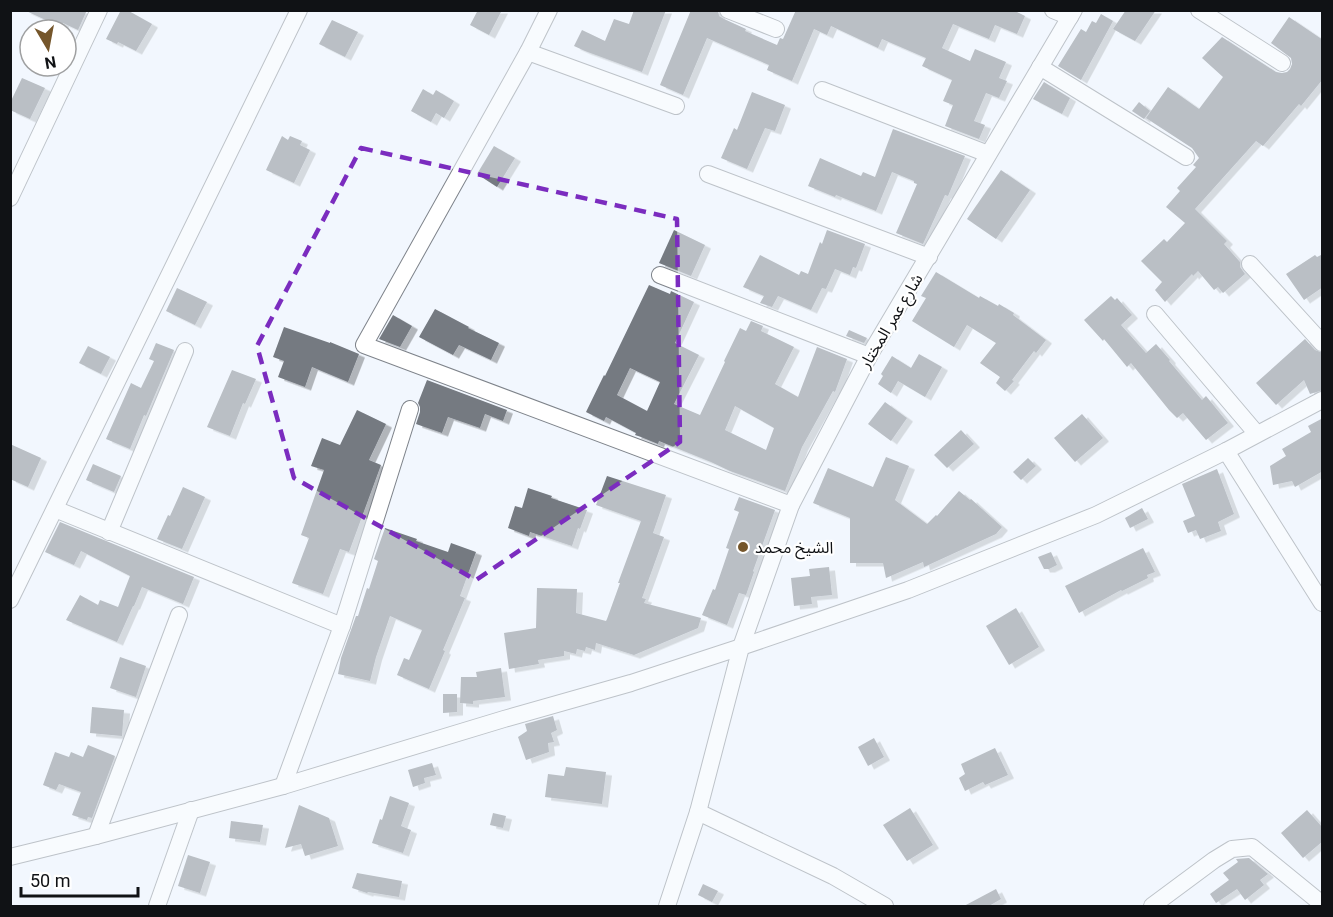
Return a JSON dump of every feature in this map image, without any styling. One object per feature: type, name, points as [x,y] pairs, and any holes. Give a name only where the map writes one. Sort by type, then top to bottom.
[{"type":"street","points":[[10,198],[99,10]]},
{"type":"street","points":[[10,600],[299,10]]},
{"type":"street","points":[[549,10],[528,52],[364,345],[791,505]]},
{"type":"street","points":[[728,10],[776,29]]},
{"type":"street","points":[[1053,10],[1072,14]]},
{"type":"street","points":[[1199,10],[1282,63]]},
{"type":"street","name":"شارع عمر المختار","points":[[667,906],[698,812],[741,647],[791,505],[869,356],[1072,14]]},
{"type":"street","points":[[528,52],[676,106]]},
{"type":"street","points":[[1040,66],[1186,157]]},
{"type":"street","points":[[822,90],[988,154]]},
{"type":"street","points":[[708,174],[929,257]]},
{"type":"street","points":[[1250,264],[1323,343]]},
{"type":"street","points":[[660,274],[869,356]]},
{"type":"street","points":[[1155,314],[1257,434]]},
{"type":"street","points":[[110,532],[184,351]]},
{"type":"street","points":[[10,857],[283,786],[631,683],[908,590],[1096,514],[1226,451],[1323,400]]},
{"type":"street","points":[[283,786],[342,626],[410,409]]},
{"type":"street","points":[[1226,451],[1323,603]]},
{"type":"street","points":[[56,510],[342,626]]},
{"type":"street","points":[[96,836],[179,615]]},
{"type":"street","points":[[157,906],[190,810]]},
{"type":"street","points":[[698,812],[833,876],[885,906]]},
{"type":"street","points":[[1152,906],[1232,849],[1252,847],[1323,904]]},
{"type":"highlighted area","points":[[361,148],[677,219],[680,442],[476,580],[294,478],[257,346]]},
{"type":"building","points":[[24,10],[87,10],[78,30],[78,18],[41,18]]},
{"type":"building","points":[[121,10],[127,10],[152,24],[136,51],[106,39]]},
{"type":"building","points":[[478,10],[502,10],[489,35],[470,25]]},
{"type":"building","points":[[634,10],[666,10],[642,72],[574,46],[582,30],[605,41],[614,19],[629,24]]},
{"type":"building","points":[[691,10],[718,10],[719,16],[724,19],[777,45],[780,38],[783,39],[796,10],[1013,10],[1025,16],[1017,34],[995,25],[989,39],[953,24],[942,48],[970,61],[975,49],[1006,62],[999,78],[1007,81],[999,98],[986,93],[974,121],[985,125],[979,139],[945,126],[953,105],[943,101],[952,80],[922,66],[926,58],[882,39],[878,48],[831,26],[827,35],[814,29],[792,81],[767,70],[769,65],[707,38],[683,95],[660,85]]},
{"type":"building","points":[[1126,10],[1156,10],[1135,41],[1113,29]]},
{"type":"building","points":[[1101,14],[1113,21],[1081,80],[1058,66],[1081,29],[1086,32],[1092,21],[1096,23]]},
{"type":"building","points":[[1289,17],[1323,40],[1323,79],[1263,146],[1256,141],[1195,209],[1227,241],[1224,244],[1240,262],[1240,267],[1245,274],[1223,293],[1218,287],[1214,290],[1198,271],[1193,276],[1192,274],[1165,302],[1155,290],[1162,282],[1141,261],[1164,239],[1167,242],[1185,223],[1166,207],[1180,191],[1177,188],[1196,167],[1193,165],[1199,158],[1192,148],[1146,118],[1168,87],[1199,109],[1223,77],[1202,58],[1222,37],[1276,72],[1287,72],[1292,64],[1291,58],[1271,43]]},
{"type":"building","points":[[332,20],[358,32],[345,57],[319,44]]},
{"type":"building","points":[[22,78],[45,88],[30,119],[10,110],[10,103]]},
{"type":"building","points":[[1044,82],[1070,98],[1062,114],[1033,99]]},
{"type":"building","points":[[423,89],[433,95],[436,90],[454,101],[444,118],[436,113],[431,122],[411,111]]},
{"type":"building","points":[[752,92],[785,105],[775,131],[765,128],[747,169],[721,158],[734,128],[737,130]]},
{"type":"building","points":[[1139,102],[1150,111],[1144,119],[1132,111]]},
{"type":"building","points":[[893,129],[965,156],[948,196],[945,195],[923,244],[896,233],[917,184],[914,181],[892,172],[876,211],[808,186],[820,158],[861,176],[863,172],[875,177]]},
{"type":"building","points":[[282,136],[288,140],[290,136],[302,141],[300,145],[310,150],[294,183],[266,170]]},
{"type":"building","points":[[494,146],[515,158],[497,187],[477,174]]},
{"type":"building","points":[[1001,170],[1030,190],[996,239],[967,219]]},
{"type":"building","points":[[674,230],[705,245],[691,276],[659,263]]},
{"type":"building","points":[[827,230],[865,244],[856,268],[853,267],[850,275],[835,269],[826,289],[822,288],[811,310],[778,296],[772,307],[760,303],[764,296],[743,287],[760,255],[799,275],[801,271],[808,274]]},
{"type":"building","points":[[1323,254],[1323,287],[1304,300],[1286,274],[1315,255],[1317,257]]},
{"type":"building","points":[[936,272],[979,298],[980,296],[998,306],[999,304],[1014,313],[1013,315],[1046,340],[1036,353],[1034,351],[1005,391],[996,383],[1000,377],[980,363],[996,343],[967,325],[954,347],[912,321],[926,298],[921,296]]},
{"type":"building","points":[[649,285],[670,294],[671,291],[694,302],[675,343],[699,355],[674,404],[700,415],[740,328],[746,331],[751,321],[763,326],[761,331],[794,347],[775,384],[798,397],[817,347],[847,359],[835,392],[833,391],[802,447],[785,491],[659,441],[658,444],[635,435],[636,433],[606,417],[604,421],[586,412]],"holes":[[[630,368],[660,382],[647,411],[617,395]],[[735,406],[774,428],[766,450],[725,430]]]},
{"type":"building","points":[[177,288],[207,302],[195,325],[166,311]]},
{"type":"building","points":[[1111,296],[1115,300],[1117,298],[1132,315],[1121,325],[1146,353],[1156,344],[1202,400],[1206,396],[1228,423],[1206,440],[1183,413],[1177,418],[1131,363],[1127,367],[1104,339],[1103,341],[1084,320]]},
{"type":"building","points":[[435,309],[499,343],[491,360],[459,345],[453,355],[419,337]]},
{"type":"building","points":[[393,315],[412,326],[400,347],[379,339]]},
{"type":"building","points":[[284,327],[359,354],[348,382],[312,367],[305,387],[278,377],[284,361],[273,357]]},
{"type":"building","points":[[849,330],[867,338],[864,343],[846,336]]},
{"type":"building","points":[[1305,339],[1315,350],[1323,353],[1323,390],[1310,394],[1304,380],[1276,405],[1256,383]]},
{"type":"building","points":[[156,343],[174,350],[130,449],[106,439],[131,383],[141,388],[154,361],[149,359]]},
{"type":"building","points":[[88,346],[110,357],[101,374],[79,363]]},
{"type":"building","points":[[919,354],[942,367],[925,397],[898,381],[891,393],[878,384],[892,356],[911,368]]},
{"type":"building","points":[[232,370],[256,379],[245,404],[243,403],[230,436],[207,427]]},
{"type":"building","points":[[427,380],[507,410],[503,421],[485,414],[480,428],[448,417],[442,433],[416,424],[420,412],[418,403]]},
{"type":"building","points":[[885,402],[907,418],[891,441],[868,424]]},
{"type":"building","points":[[357,410],[386,424],[369,460],[381,465],[349,552],[340,549],[323,594],[292,583],[309,538],[301,535],[324,470],[311,466],[322,438],[340,445]]},
{"type":"building","points":[[1082,414],[1103,438],[1075,462],[1054,438]]},
{"type":"building","points":[[1323,418],[1323,471],[1295,487],[1292,481],[1273,485],[1270,466],[1286,456],[1282,449],[1311,432],[1308,426]]},
{"type":"building","points":[[961,430],[974,444],[947,468],[934,455]]},
{"type":"building","points":[[10,444],[41,458],[28,487],[10,479]]},
{"type":"building","points":[[886,457],[909,466],[895,500],[927,524],[959,491],[1002,527],[996,534],[924,567],[923,562],[886,578],[883,563],[850,563],[850,518],[813,503],[828,468],[873,487]]},
{"type":"building","points":[[1028,458],[1036,466],[1021,480],[1013,472]]},
{"type":"building","points":[[93,464],[121,476],[114,492],[86,480]]},
{"type":"building","points":[[1217,469],[1234,514],[1218,522],[1221,531],[1200,539],[1196,530],[1188,533],[1183,521],[1195,516],[1182,484]]},
{"type":"building","points":[[607,476],[666,495],[653,533],[664,537],[642,598],[646,599],[644,603],[701,618],[698,628],[634,655],[596,643],[595,650],[586,647],[585,651],[577,649],[576,654],[564,651],[564,656],[538,660],[539,664],[509,669],[504,633],[536,628],[537,588],[577,589],[576,613],[606,621],[641,521],[596,505]]},
{"type":"building","points":[[183,487],[205,497],[182,549],[157,539]]},
{"type":"building","points":[[528,488],[587,510],[572,546],[530,532],[529,536],[508,528],[515,506],[522,508]]},
{"type":"building","points":[[739,497],[775,510],[746,595],[739,593],[727,625],[702,615],[713,589],[715,590],[729,549],[726,548],[739,512],[734,510]]},
{"type":"building","points":[[1142,508],[1148,519],[1130,528],[1125,518]]},
{"type":"building","points":[[60,522],[194,577],[183,604],[142,587],[117,642],[66,620],[80,595],[98,605],[100,600],[118,607],[130,576],[81,551],[74,565],[45,552]]},
{"type":"building","points":[[385,528],[448,552],[451,543],[476,552],[460,596],[465,598],[429,689],[397,675],[404,658],[409,660],[422,630],[390,616],[370,681],[338,674],[341,658],[356,616],[358,616],[367,588],[369,589],[378,561],[374,559]]},
{"type":"building","points":[[1143,548],[1155,572],[1147,575],[1148,578],[1079,613],[1065,586]]},
{"type":"building","points":[[1051,552],[1057,565],[1044,569],[1038,557]]},
{"type":"building","points":[[829,567],[832,595],[811,597],[812,604],[794,606],[791,578],[810,576],[809,569]]},
{"type":"building","points":[[1016,608],[1039,647],[1009,665],[986,626]]},
{"type":"building","points":[[120,657],[146,666],[136,697],[110,688]]},
{"type":"building","points":[[501,668],[505,697],[473,701],[473,704],[460,703],[461,677],[477,677],[476,672]]},
{"type":"building","points":[[443,694],[457,694],[457,712],[443,713]]},
{"type":"building","points":[[92,707],[124,710],[122,736],[90,733]]},
{"type":"building","points":[[553,716],[557,730],[551,733],[554,742],[548,743],[549,752],[526,760],[518,737],[527,731],[525,724]]},
{"type":"building","points":[[874,738],[884,757],[868,766],[858,747]]},
{"type":"building","points":[[88,745],[115,756],[92,818],[88,817],[87,820],[72,815],[81,792],[59,784],[56,790],[43,785],[55,752],[69,757],[71,752],[83,757]]},
{"type":"building","points":[[995,748],[1008,775],[985,785],[983,782],[965,791],[959,778],[965,774],[961,764]]},
{"type":"building","points":[[432,763],[436,775],[424,778],[425,783],[413,787],[408,770]]},
{"type":"building","points":[[566,767],[606,772],[602,804],[545,797],[548,774],[564,776]]},
{"type":"building","points":[[390,796],[409,803],[401,826],[411,830],[403,853],[372,843]]},
{"type":"building","points":[[299,805],[329,818],[338,846],[305,856],[301,844],[285,848]]},
{"type":"building","points":[[910,808],[933,845],[907,861],[883,825]]},
{"type":"building","points":[[1307,810],[1323,828],[1323,841],[1303,858],[1281,833]]},
{"type":"building","points":[[493,813],[506,816],[503,828],[490,825]]},
{"type":"building","points":[[231,821],[263,825],[260,842],[229,838]]},
{"type":"building","points":[[188,855],[210,862],[200,893],[178,886]]},
{"type":"building","points":[[1249,858],[1268,874],[1260,880],[1264,885],[1245,900],[1237,889],[1216,903],[1210,894],[1229,880],[1223,873],[1238,862],[1236,859]]},
{"type":"building","points":[[357,873],[402,881],[399,897],[367,893],[352,888]]},
{"type":"building","points":[[703,884],[718,891],[712,902],[698,895]]},
{"type":"building","points":[[996,889],[1001,899],[989,906],[964,906]]},
{"type":"place","name":"الشيخ محمد","points":[[743,547]]}]
